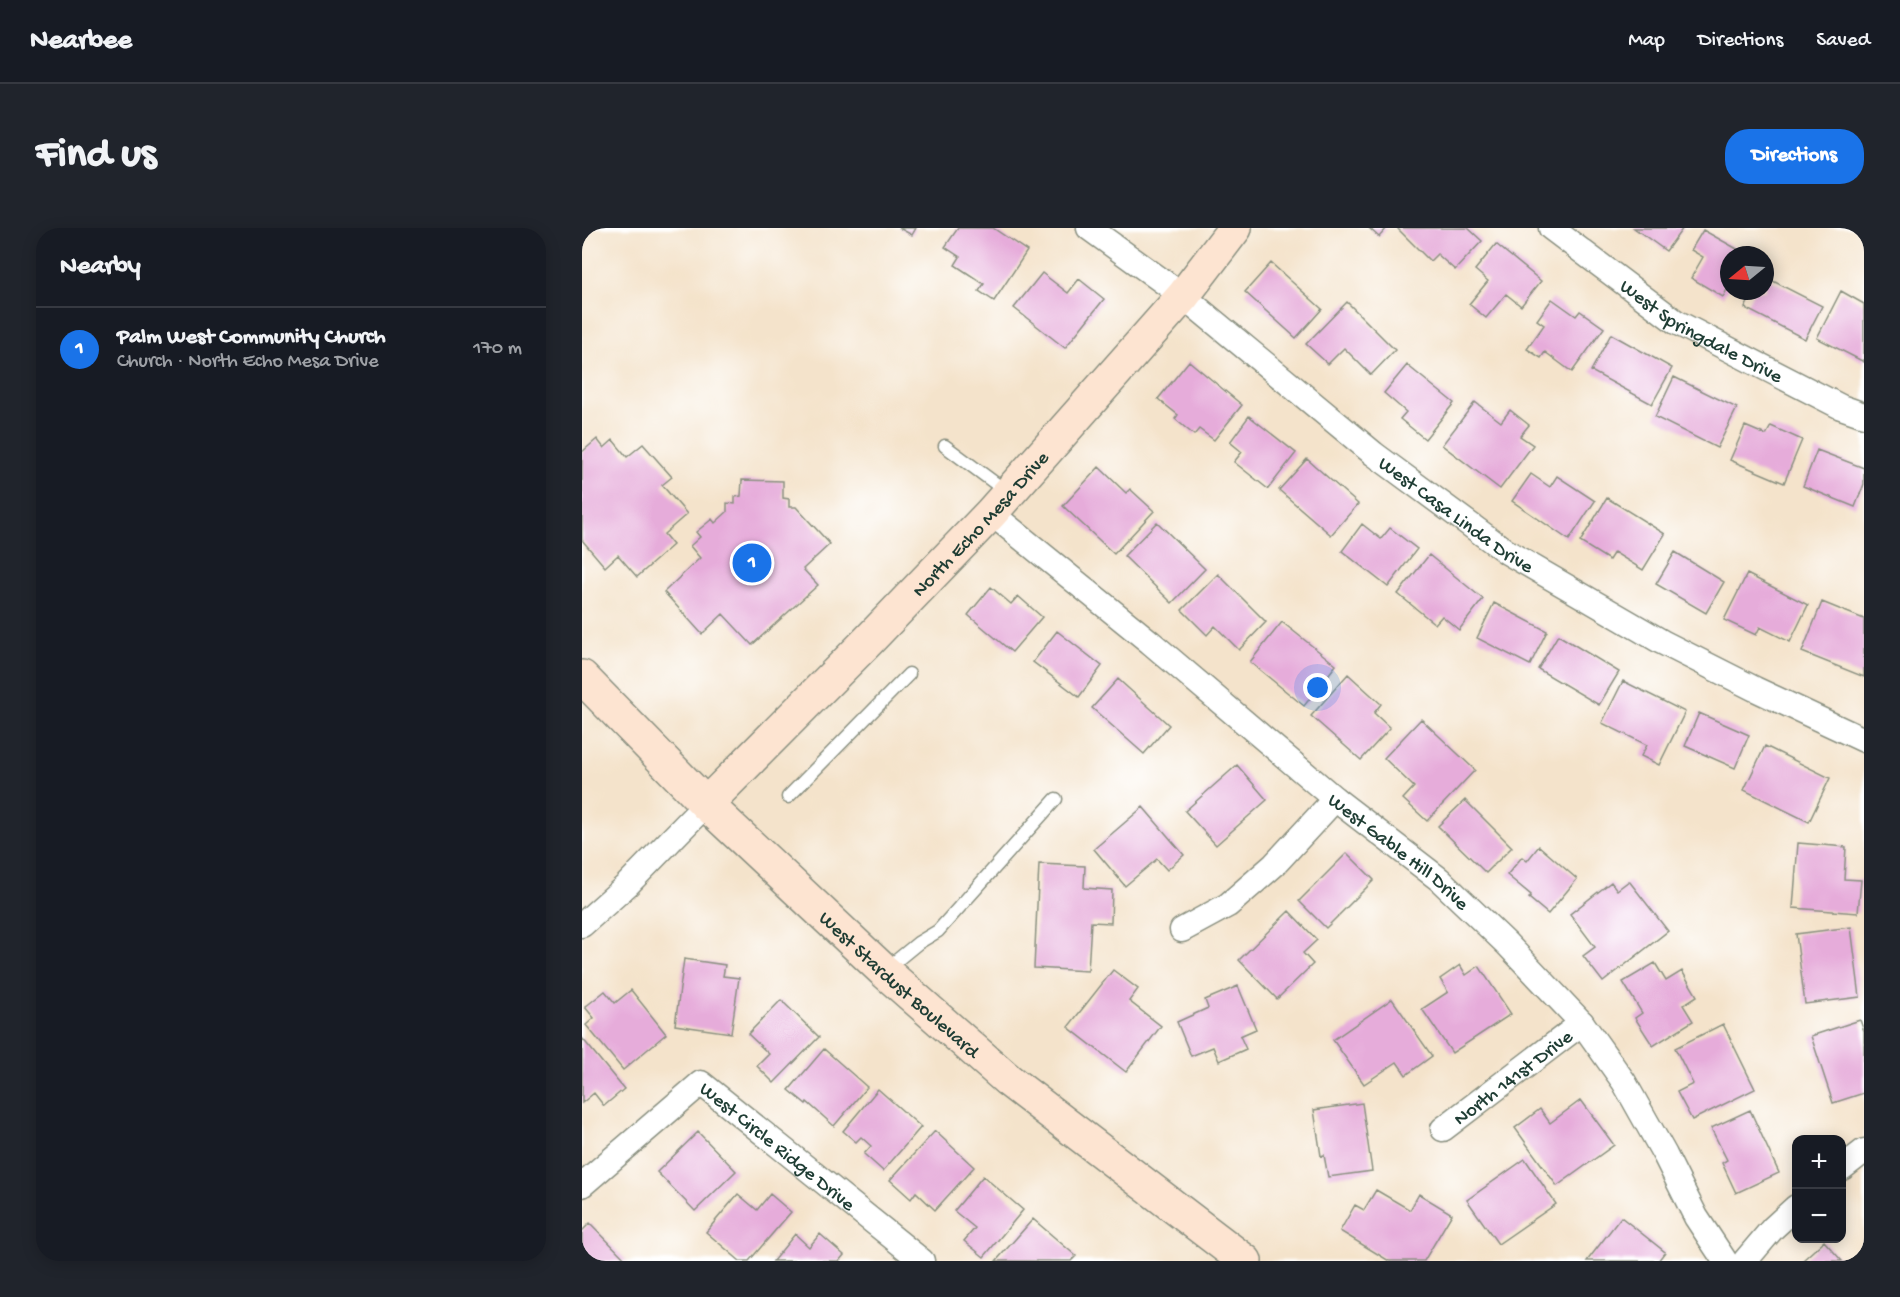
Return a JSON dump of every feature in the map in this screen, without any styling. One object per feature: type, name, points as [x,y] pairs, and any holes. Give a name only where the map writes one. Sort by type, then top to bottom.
[{"type":"street","name":"West Casa Linda Drive","points":[[1089,228],[1183,296],[1374,454],[1507,552],[1662,642],[1864,740]]},
{"type":"street","name":"North Echo Mesa Drive","points":[[706,804],[868,641],[1000,503],[1183,296],[1235,228]]},
{"type":"street","name":"West Springdale Drive","points":[[1551,228],[1676,322],[1841,407],[1864,415]]},
{"type":"street","name":"West Gable Hill Drive","points":[[1000,503],[1150,642],[1335,799],[1439,879],[1507,944],[1582,1023],[1624,1082],[1665,1155],[1696,1217],[1725,1261]]},
{"type":"street","name":"West Stardust Boulevard","points":[[582,677],[706,804],[884,971],[1008,1080],[1245,1261]]},
{"type":"street","points":[[1182,930],[1228,905],[1274,865],[1335,799]]},
{"type":"street","points":[[582,925],[627,885],[706,804]]},
{"type":"street","name":"North 141st Drive","points":[[1443,1129],[1582,1023]]},
{"type":"street","name":"West Circle Ridge Drive","points":[[582,1185],[701,1083],[922,1261]]},
{"type":"street","points":[[1846,1165],[1864,1151]]},
{"type":"street","points":[[1745,1261],[1773,1228],[1792,1211]]},
{"type":"lane","points":[[945,446],[1000,503]]},
{"type":"lane","points":[[788,797],[909,674]]},
{"type":"lane","points":[[884,971],[918,943],[938,931],[1056,799]]},
{"type":"building","points":[[899,228],[916,228],[912,235]]},
{"type":"building","points":[[958,228],[993,228],[1027,251],[994,301],[979,291],[984,284],[955,265],[960,257],[945,247]]},
{"type":"building","points":[[1369,228],[1387,228],[1379,237]]},
{"type":"building","points":[[1399,228],[1468,228],[1482,241],[1455,270],[1437,254],[1430,261]]},
{"type":"building","points":[[1634,228],[1683,228],[1666,251]]},
{"type":"building","points":[[1703,230],[1732,246],[1720,246],[1720,295],[1691,278],[1703,257],[1691,250]]},
{"type":"building","points":[[1496,244],[1541,281],[1521,306],[1506,294],[1486,318],[1469,304],[1488,281],[1475,270]]},
{"type":"building","points":[[1271,263],[1322,309],[1296,338],[1245,292]]},
{"type":"building","points":[[1042,273],[1068,293],[1079,279],[1104,299],[1065,348],[1014,308]]},
{"type":"building","points":[[1774,282],[1822,306],[1805,339],[1745,308],[1749,300],[1774,300]]},
{"type":"building","points":[[1841,291],[1864,304],[1864,362],[1817,338]]},
{"type":"building","points":[[1552,299],[1576,316],[1580,311],[1604,328],[1572,372],[1545,352],[1541,358],[1527,349],[1544,325],[1537,320]]},
{"type":"building","points":[[1347,302],[1395,350],[1371,375],[1344,348],[1328,364],[1306,344]]},
{"type":"building","points":[[1611,334],[1672,368],[1652,404],[1591,371]]},
{"type":"building","points":[[1189,361],[1242,405],[1214,440],[1199,429],[1194,435],[1175,419],[1178,415],[1158,399]]},
{"type":"building","points":[[1407,365],[1454,403],[1425,439],[1400,419],[1406,412],[1384,393]]},
{"type":"building","points":[[1674,377],[1737,408],[1717,448],[1655,417]]},
{"type":"building","points":[[1475,402],[1501,422],[1510,410],[1529,425],[1520,436],[1533,445],[1500,489],[1442,445]]},
{"type":"building","points":[[1249,416],[1296,453],[1268,489],[1234,462],[1242,452],[1230,442]]},
{"type":"building","points":[[1745,426],[1766,435],[1771,426],[1802,440],[1784,483],[1730,460]]},
{"type":"building","points":[[597,439],[604,448],[613,440],[627,457],[643,444],[672,477],[662,485],[687,514],[664,534],[673,545],[637,577],[618,555],[605,567],[582,540],[582,452]]},
{"type":"building","points":[[1817,450],[1864,468],[1864,484],[1855,507],[1803,486]]},
{"type":"building","points":[[1307,459],[1358,504],[1331,535],[1279,490]]},
{"type":"building","points":[[1099,467],[1126,493],[1130,489],[1154,511],[1114,554],[1063,506]]},
{"type":"building","points":[[1531,474],[1550,487],[1557,476],[1595,501],[1569,540],[1512,501]]},
{"type":"building","points":[[742,480],[783,481],[783,498],[789,499],[789,507],[796,507],[830,544],[803,569],[818,585],[752,645],[723,614],[702,634],[664,592],[700,558],[690,546],[700,537],[696,532],[712,519],[715,523],[727,512],[727,503],[735,504],[735,497],[741,496]]},
{"type":"building","points":[[1607,498],[1665,534],[1643,570],[1614,552],[1609,560],[1580,542]]},
{"type":"building","points":[[1157,522],[1205,569],[1172,603],[1124,556]]},
{"type":"building","points":[[1362,524],[1381,539],[1390,528],[1417,549],[1388,587],[1342,551]]},
{"type":"building","points":[[1675,552],[1724,582],[1706,613],[1656,584]]},
{"type":"building","points":[[1429,555],[1483,599],[1459,630],[1442,616],[1435,624],[1398,594]]},
{"type":"building","points":[[1218,574],[1266,622],[1239,650],[1215,626],[1207,635],[1182,610]]},
{"type":"building","points":[[1747,574],[1808,605],[1790,642],[1760,627],[1756,635],[1724,620]]},
{"type":"building","points":[[991,587],[1011,604],[1018,596],[1042,617],[1012,652],[968,615]]},
{"type":"building","points":[[1822,602],[1864,619],[1864,677],[1802,652]]},
{"type":"building","points":[[1494,603],[1547,631],[1530,665],[1477,638]]},
{"type":"building","points":[[1282,622],[1336,665],[1304,706],[1250,662]]},
{"type":"building","points":[[1057,631],[1102,666],[1079,697],[1033,662]]},
{"type":"building","points":[[1558,635],[1619,672],[1599,705],[1538,669]]},
{"type":"building","points":[[1348,674],[1381,704],[1374,713],[1390,728],[1361,760],[1311,716]]},
{"type":"building","points":[[1118,679],[1169,725],[1144,754],[1092,708]]},
{"type":"building","points":[[1623,681],[1685,712],[1659,765],[1641,756],[1647,745],[1602,723]]},
{"type":"building","points":[[1699,713],[1749,735],[1735,768],[1685,746]]},
{"type":"building","points":[[1421,719],[1475,770],[1427,821],[1403,799],[1414,787],[1384,758]]},
{"type":"building","points":[[1765,746],[1830,778],[1809,822],[1744,790]]},
{"type":"building","points":[[1237,765],[1267,800],[1216,845],[1185,811]]},
{"type":"building","points":[[1465,800],[1512,847],[1486,873],[1438,826]]},
{"type":"building","points":[[1143,807],[1184,855],[1167,870],[1157,859],[1125,886],[1094,849]]},
{"type":"building","points":[[1798,843],[1846,847],[1844,879],[1861,880],[1858,913],[1793,908]]},
{"type":"building","points":[[1539,846],[1577,879],[1548,914],[1529,898],[1531,895],[1507,875],[1522,857],[1527,861]]},
{"type":"building","points":[[1347,853],[1374,880],[1326,928],[1299,901]]},
{"type":"building","points":[[1039,864],[1085,866],[1084,888],[1112,890],[1111,923],[1091,922],[1088,971],[1034,968]]},
{"type":"building","points":[[1629,881],[1668,931],[1603,982],[1583,956],[1595,947],[1570,914],[1611,882],[1617,890]]},
{"type":"building","points":[[1289,911],[1317,940],[1303,953],[1313,964],[1277,999],[1239,960]]},
{"type":"building","points":[[1851,927],[1860,997],[1805,1004],[1796,934]]},
{"type":"building","points":[[684,959],[725,965],[723,976],[739,978],[731,1033],[675,1025]]},
{"type":"building","points":[[1655,963],[1666,981],[1682,971],[1697,996],[1683,1005],[1693,1021],[1653,1046],[1635,1018],[1642,1013],[1623,982]]},
{"type":"building","points":[[1460,965],[1466,975],[1479,966],[1511,1014],[1452,1053],[1422,1009],[1448,992],[1440,979]]},
{"type":"building","points":[[1113,970],[1138,989],[1129,1001],[1161,1026],[1126,1072],[1068,1027]]},
{"type":"building","points":[[1238,986],[1256,1029],[1240,1036],[1246,1049],[1219,1061],[1213,1047],[1191,1056],[1177,1022],[1208,1008],[1205,1000]]},
{"type":"building","points":[[631,990],[666,1034],[623,1070],[586,1025],[594,1018],[585,1007],[605,991],[615,1003]]},
{"type":"building","points":[[1392,999],[1432,1056],[1406,1075],[1397,1062],[1364,1084],[1333,1040]]},
{"type":"building","points":[[781,1000],[819,1037],[774,1083],[757,1066],[769,1054],[748,1034]]},
{"type":"building","points":[[1860,1020],[1864,1031],[1864,1093],[1833,1103],[1811,1036]]},
{"type":"building","points":[[1723,1024],[1755,1089],[1692,1120],[1677,1092],[1693,1084],[1675,1048]]},
{"type":"building","points":[[582,1038],[624,1089],[604,1106],[594,1093],[582,1103]]},
{"type":"building","points":[[824,1049],[867,1087],[834,1126],[807,1102],[806,1104],[789,1090]]},
{"type":"building","points":[[878,1089],[921,1127],[883,1171],[864,1154],[871,1146],[861,1137],[856,1142],[843,1131]]},
{"type":"building","points":[[1581,1100],[1614,1145],[1557,1186],[1515,1128],[1540,1109],[1550,1123]]},
{"type":"building","points":[[1362,1103],[1372,1171],[1328,1177],[1324,1155],[1321,1156],[1314,1110]]},
{"type":"building","points":[[1750,1110],[1779,1173],[1736,1193],[1722,1163],[1727,1160],[1711,1128]]},
{"type":"building","points":[[935,1131],[974,1167],[935,1210],[916,1192],[911,1199],[890,1180]]},
{"type":"building","points":[[698,1132],[736,1171],[695,1211],[657,1172]]},
{"type":"building","points":[[1525,1159],[1556,1204],[1498,1244],[1467,1200]]},
{"type":"building","points":[[983,1176],[1023,1210],[984,1257],[964,1241],[975,1228],[954,1211]]},
{"type":"building","points":[[1376,1190],[1410,1210],[1419,1194],[1452,1214],[1424,1261],[1389,1261],[1340,1231],[1355,1205],[1364,1210]]},
{"type":"building","points":[[738,1194],[757,1210],[770,1194],[791,1212],[749,1261],[740,1261],[706,1232]]},
{"type":"building","points":[[1621,1217],[1665,1252],[1658,1261],[1587,1261]]},
{"type":"building","points":[[1033,1219],[1076,1256],[1071,1261],[996,1261]]},
{"type":"building","points":[[590,1223],[627,1261],[582,1261],[582,1231]]},
{"type":"building","points":[[795,1234],[809,1247],[820,1234],[844,1255],[839,1261],[773,1261]]},
{"type":"building","points":[[1822,1243],[1826,1243],[1842,1261],[1802,1261]]},
{"type":"place","name":"Palm West Community Church","points":[[752,563]]}]
